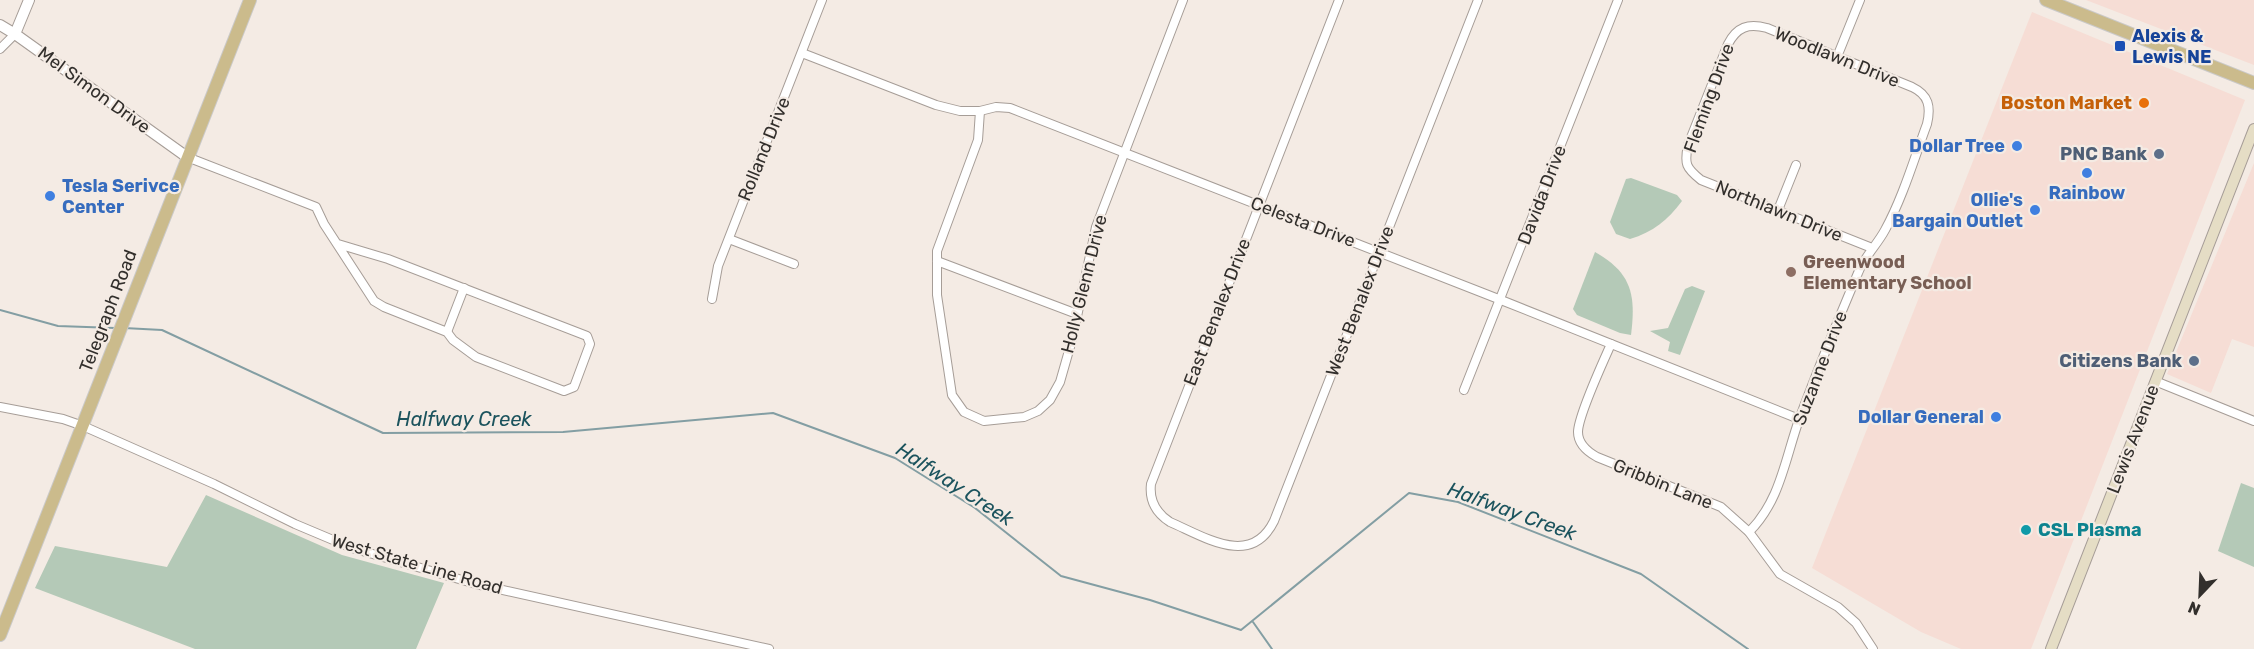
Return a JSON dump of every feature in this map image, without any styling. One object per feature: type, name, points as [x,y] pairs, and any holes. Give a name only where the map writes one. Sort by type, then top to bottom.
[{"type":"main road","name":"Telegraph Road","points":[[0,635],[250,0]]},
{"type":"main road","points":[[2046,0],[2254,83]]},
{"type":"main road","name":"Lewis Avenue","points":[[2050,649],[2254,129]]},
{"type":"street","points":[[0,49],[15,34],[29,0]]},
{"type":"street","name":"Rolland Drive","points":[[712,299],[718,266],[822,0]]},
{"type":"street","name":"Holly Glenn Drive","points":[[937,261],[937,295],[952,395],[964,412],[984,421],[1024,417],[1038,411],[1050,400],[1060,382],[1096,226],[1183,0]]},
{"type":"street","name":"East Benalex Drive","points":[[1200,535],[1163,518],[1152,502],[1151,484],[1339,0]]},
{"type":"street","name":"West Benalex Drive","points":[[1200,535],[1235,547],[1244,547],[1254,544],[1269,531],[1478,0]]},
{"type":"street","name":"Davida Drive","points":[[1464,390],[1618,0]]},
{"type":"street","points":[[1837,57],[1860,0]]},
{"type":"street","name":"Woodlawn Drive","points":[[1738,29],[1755,25],[1767,28],[1921,91],[1929,103]]},
{"type":"street","name":"Mel Simon Drive","points":[[0,26],[15,34],[187,157]]},
{"type":"street","name":"Fleming Drive","points":[[1688,169],[1685,157],[1688,145],[1728,44],[1738,29]]},
{"type":"street","name":"Celesta Drive","points":[[802,53],[936,105],[960,111],[980,111],[996,107],[1010,108],[1799,419]]},
{"type":"street","name":"Suzanne Drive","points":[[1749,532],[1762,519],[1771,504],[1786,468],[1799,419],[1859,270],[1884,232],[1899,196],[1927,124],[1930,112],[1929,103]]},
{"type":"street","points":[[980,111],[978,140],[940,237],[937,261],[1077,315]]},
{"type":"street","points":[[187,157],[316,207],[324,224],[374,301],[384,307],[447,332],[453,340],[476,357],[564,391],[574,387],[590,344],[587,336],[388,259],[338,244]]},
{"type":"street","points":[[1778,210],[1796,165]]},
{"type":"street","name":"Northlawn Drive","points":[[1688,169],[1701,180],[1872,248]]},
{"type":"street","points":[[729,239],[794,264]]},
{"type":"street","points":[[447,332],[464,288]]},
{"type":"street","name":"Gribbin Lane","points":[[1611,344],[1581,419],[1578,433],[1581,442],[1589,452],[1721,507],[1749,532],[1780,574],[1839,607],[1856,623],[1874,649]]},
{"type":"street","points":[[2155,381],[2254,421]]},
{"type":"street","name":"West State Line Road","points":[[0,407],[63,419],[83,426],[352,548],[476,584],[769,649]]},
{"type":"shaded area","points":[[2086,0],[2254,0],[2254,65]]},
{"type":"shaded area","points":[[2032,12],[2245,100],[2031,649],[1961,649],[1921,632],[1812,568]]},
{"type":"shaded area","points":[[2254,163],[2254,347],[2232,339],[2211,393],[2167,374]]},
{"type":"green space","points":[[1631,178],[1677,195],[1682,201],[1659,224],[1646,233],[1630,239],[1616,234],[1610,222],[1626,179]]},
{"type":"green space","points":[[1595,252],[1617,268],[1629,286],[1633,308],[1631,335],[1620,333],[1577,315],[1573,309]]},
{"type":"green space","points":[[1692,286],[1705,291],[1680,355],[1668,351],[1670,342],[1650,331],[1668,328],[1685,289]]},
{"type":"green space","points":[[2241,483],[2254,488],[2254,567],[2218,551]]},
{"type":"green space","points":[[206,495],[342,555],[444,583],[416,649],[195,649],[35,588],[55,546],[167,567]]},
{"type":"waterway","name":"Halfway Creek","points":[[0,310],[58,326],[115,328]]},
{"type":"waterway","name":"Halfway Creek","points":[[124,328],[162,330],[383,433],[563,432],[773,413],[895,458],[975,508],[1061,576],[1150,600],[1241,630],[1409,493],[1458,502],[1641,574],[1748,649]]},
{"type":"waterway","points":[[1253,622],[1272,649]]},
{"type":"place","name":"Alexis & Lewis NE","points":[[2120,46]]},
{"type":"place","name":"Boston Market","points":[[2144,103]]},
{"type":"place","name":"Dollar Tree","points":[[2017,146]]},
{"type":"place","name":"PNC Bank","points":[[2159,154]]},
{"type":"place","name":"Rainbow","points":[[2087,173]]},
{"type":"place","name":"Tesla Serivce Center","points":[[50,196]]},
{"type":"place","name":"Ollie's Bargain Outlet","points":[[2035,210]]},
{"type":"place","name":"Greenwood Elementary School","points":[[1791,272]]},
{"type":"place","name":"Citizens Bank","points":[[2194,361]]},
{"type":"place","name":"Dollar General","points":[[1996,417]]},
{"type":"place","name":"CSL Plasma","points":[[2026,530]]}]
